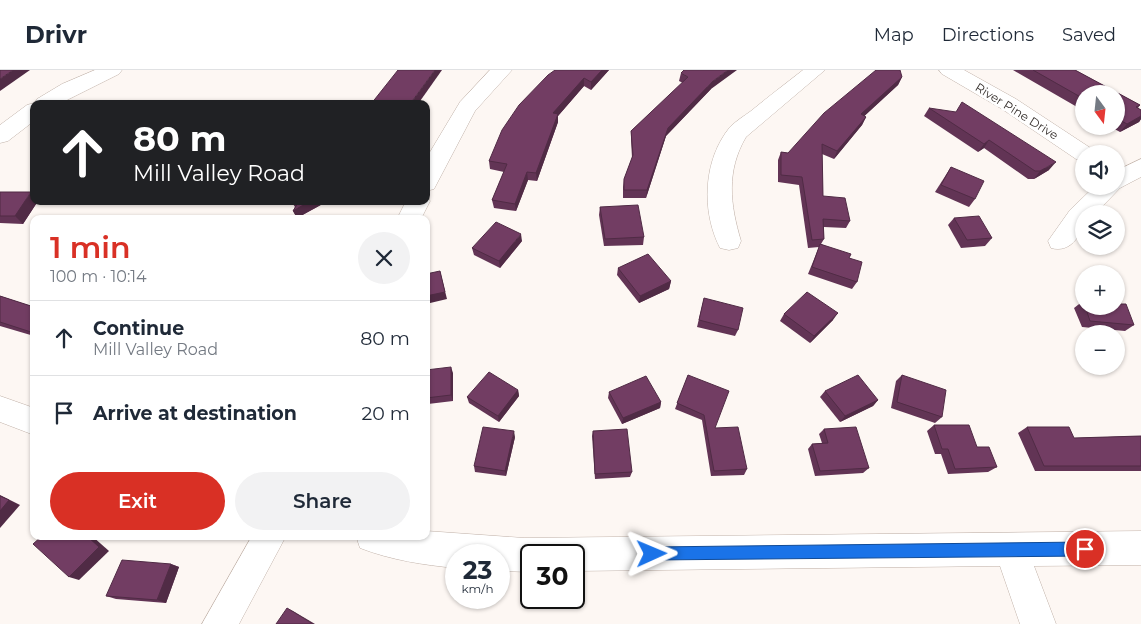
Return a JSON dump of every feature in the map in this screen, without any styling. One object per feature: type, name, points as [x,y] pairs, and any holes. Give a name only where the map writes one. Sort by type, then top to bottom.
[{"type":"street","points":[[51,100],[69,89],[112,70]]},
{"type":"street","points":[[430,176],[471,101],[502,70]]},
{"type":"street","points":[[729,241],[720,211],[718,188],[721,166],[728,146],[738,132],[815,70]]},
{"type":"street","name":"River Pine Drive","points":[[949,70],[1009,104],[1075,148]]},
{"type":"street","points":[[0,136],[30,113]]},
{"type":"street","points":[[1125,176],[1141,168]]},
{"type":"street","points":[[1060,241],[1078,216],[1100,195]]},
{"type":"street","points":[[0,409],[30,420]]},
{"type":"street","points":[[220,624],[268,540]]},
{"type":"street","points":[[386,540],[461,554],[1141,548]]},
{"type":"street","points":[[1011,550],[1038,624]]},
{"type":"building","points":[[0,70],[13,70],[0,79]]},
{"type":"building","points":[[398,70],[435,70],[413,100],[374,100]]},
{"type":"building","points":[[555,70],[602,70],[591,82],[584,78],[553,113],[558,114],[536,173],[527,172],[515,204],[492,200],[507,164],[489,161],[502,130],[519,105]]},
{"type":"building","points":[[684,70],[728,70],[713,81],[668,128],[647,190],[624,190],[624,179],[633,155],[631,131],[688,77],[681,73]]},
{"type":"building","points":[[876,70],[900,70],[902,77],[861,114],[866,117],[837,151],[822,144],[823,196],[845,198],[850,221],[823,219],[824,239],[812,240],[802,177],[781,175],[781,152],[788,153],[824,113]]},
{"type":"building","points":[[1033,70],[1075,70],[1103,85],[1075,85],[1075,94]]},
{"type":"building","points":[[1125,97],[1140,105],[1136,107],[1141,110],[1141,116],[1127,124],[1125,123]]},
{"type":"building","points":[[962,102],[1056,162],[1040,171],[1035,171],[989,140],[984,144],[929,108],[956,112]]},
{"type":"building","points":[[951,167],[984,181],[975,199],[941,185]]},
{"type":"building","points":[[0,192],[30,192],[15,216],[0,216]]},
{"type":"building","points":[[297,205],[303,205],[293,211]]},
{"type":"building","points":[[638,205],[644,237],[605,239],[600,207]]},
{"type":"building","points":[[979,216],[992,238],[967,240],[954,218]]},
{"type":"building","points":[[496,222],[521,234],[499,261],[472,248]]},
{"type":"building","points":[[820,244],[851,254],[849,258],[862,262],[857,282],[812,267]]},
{"type":"building","points":[[648,254],[671,281],[640,296],[618,268]]},
{"type":"building","points":[[440,271],[445,292],[430,295],[430,273]]},
{"type":"building","points":[[807,292],[838,313],[814,336],[784,314]]},
{"type":"building","points":[[0,296],[30,306],[30,332],[0,322]]},
{"type":"building","points":[[704,298],[743,308],[738,330],[699,320]]},
{"type":"building","points":[[1126,304],[1134,325],[1090,321],[1088,315],[1125,315]]},
{"type":"building","points":[[451,367],[451,395],[430,398],[430,370]]},
{"type":"building","points":[[489,372],[518,390],[498,416],[467,397]]},
{"type":"building","points":[[688,375],[729,391],[715,428],[738,427],[747,469],[714,471],[704,415],[677,403]]},
{"type":"building","points":[[858,375],[878,400],[845,416],[825,391]]},
{"type":"building","points":[[902,375],[946,390],[942,417],[897,402]]},
{"type":"building","points":[[646,376],[661,402],[623,418],[609,392]]},
{"type":"building","points":[[934,425],[969,425],[977,447],[989,447],[997,467],[955,469],[948,449],[942,449]]},
{"type":"building","points":[[483,427],[514,431],[505,471],[474,466]]},
{"type":"building","points":[[856,427],[869,468],[820,471],[812,444],[828,443],[824,429]]},
{"type":"building","points":[[1027,427],[1069,427],[1074,438],[1141,436],[1141,466],[1044,466]]},
{"type":"building","points":[[627,429],[632,472],[595,474],[593,431]]},
{"type":"building","points":[[0,496],[9,500],[0,511]]},
{"type":"building","points":[[38,540],[91,540],[99,547],[69,577],[33,544]]},
{"type":"building","points":[[122,560],[171,564],[157,600],[106,596]]},
{"type":"building","points":[[287,608],[313,624],[276,624]]},
{"type":"route","points":[[652,554],[1085,549]]}]
